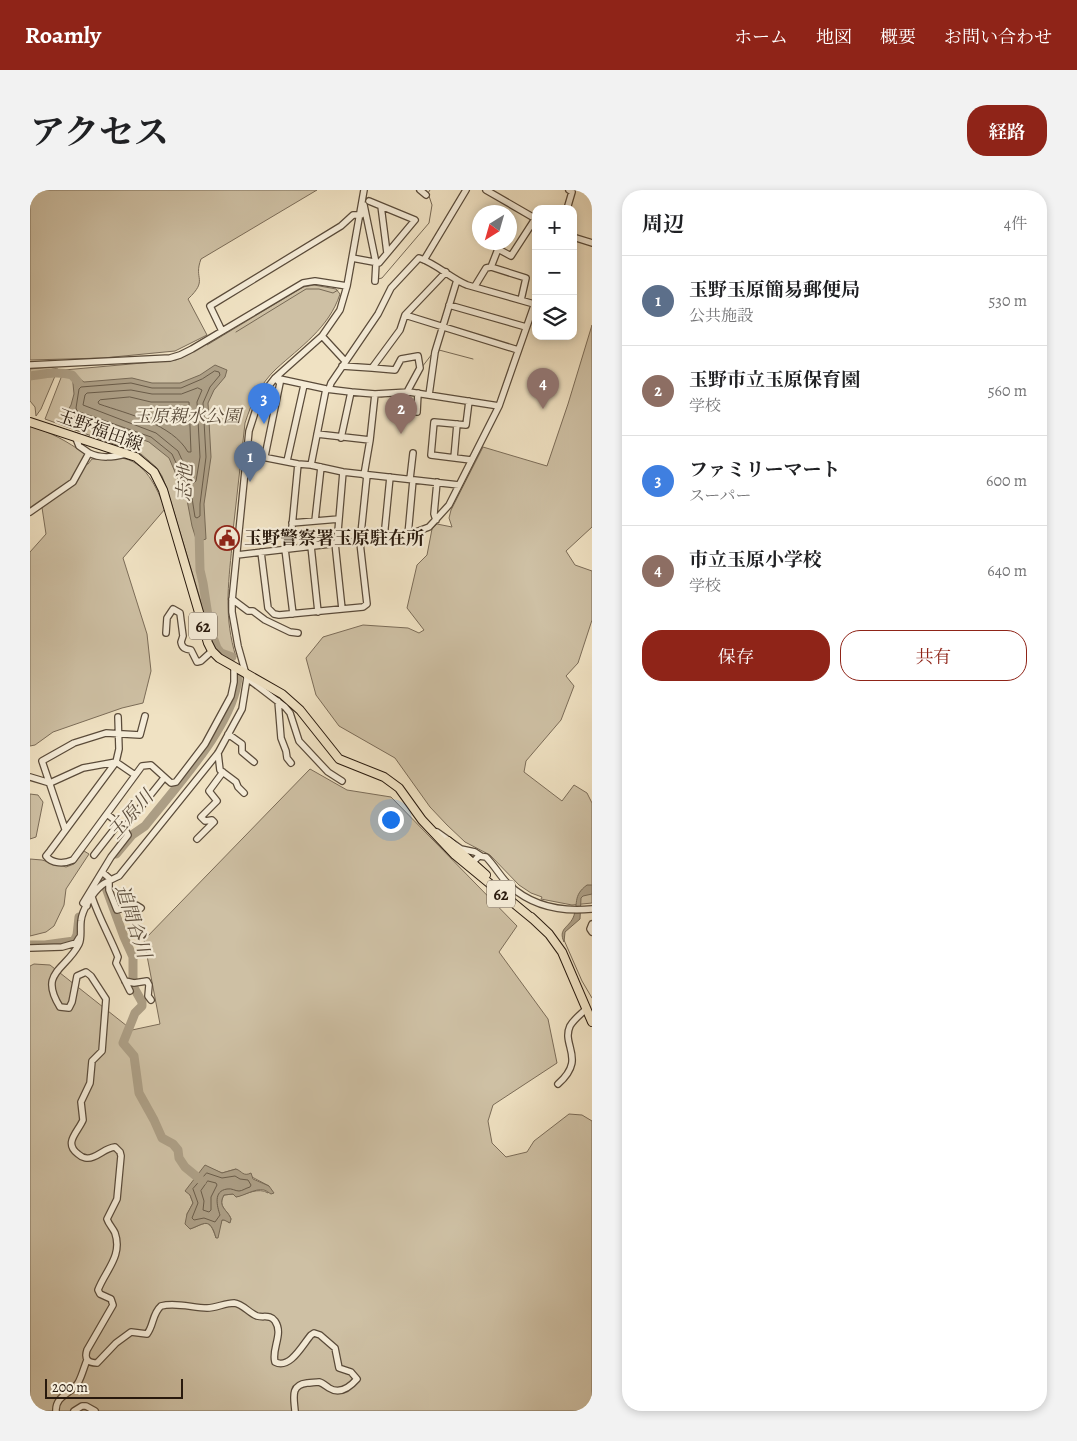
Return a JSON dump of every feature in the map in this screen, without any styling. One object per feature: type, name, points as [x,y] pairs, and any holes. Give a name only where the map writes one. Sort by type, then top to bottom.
[{"type":"main road","name":"玉野福田線","points":[[30,422],[128,454],[148,465],[159,479],[163,490],[212,651]]},
{"type":"main road","name":"62","points":[[212,651],[246,676],[282,694],[300,710],[339,759],[384,777],[399,788],[422,820],[470,865],[550,934],[562,952],[592,1022]]},
{"type":"main road","name":"62","points":[[415,810],[470,865]]},
{"type":"street","points":[[92,894],[107,882],[119,876],[218,753],[242,709],[246,676],[235,631],[232,600],[249,431],[257,406],[275,378],[322,336],[340,310],[347,286],[364,190]]},
{"type":"street","points":[[420,190],[426,194]]},
{"type":"street","points":[[424,260],[466,190]]},
{"type":"street","points":[[486,190],[498,192],[532,217]]},
{"type":"street","points":[[567,205],[572,192],[569,190]]},
{"type":"street","points":[[362,198],[376,263],[375,282]]},
{"type":"street","points":[[352,258],[379,263],[415,220],[369,201]]},
{"type":"street","points":[[381,206],[387,253]]},
{"type":"street","points":[[222,331],[210,306],[341,226],[353,215],[361,215]]},
{"type":"street","points":[[491,267],[498,249],[511,256],[532,224]]},
{"type":"street","points":[[577,238],[592,243]]},
{"type":"street","points":[[311,464],[327,390],[378,314],[396,282],[419,258],[457,280],[521,300],[532,302]]},
{"type":"street","points":[[475,286],[486,268],[491,267],[526,278],[521,300]]},
{"type":"street","points":[[372,368],[400,330],[405,315],[446,272]]},
{"type":"street","points":[[429,395],[435,352],[457,280]]},
{"type":"street","points":[[30,365],[170,358],[186,353],[303,283],[315,281],[347,286]]},
{"type":"street","points":[[449,305],[526,327]]},
{"type":"street","points":[[237,555],[408,535],[429,527],[449,505],[499,406],[532,310]]},
{"type":"street","points":[[405,315],[518,350]]},
{"type":"street","points":[[322,336],[344,364],[395,370],[401,359],[418,356],[420,368],[407,392]]},
{"type":"street","points":[[275,378],[303,386],[351,394],[375,395],[407,392],[499,406]]},
{"type":"street","points":[[265,456],[280,383],[275,378]]},
{"type":"street","points":[[287,461],[303,386]]},
{"type":"street","points":[[417,412],[418,393]]},
{"type":"street","points":[[341,438],[351,394]]},
{"type":"street","points":[[261,552],[270,612],[279,616],[363,608],[366,604],[360,543],[362,541],[366,475],[375,395]]},
{"type":"street","points":[[469,401],[466,425],[434,422],[431,456],[471,460]]},
{"type":"street","points":[[454,458],[457,424]]},
{"type":"street","points":[[317,434],[370,440]]},
{"type":"street","points":[[75,436],[79,446],[95,456],[128,454]]},
{"type":"street","points":[[30,512],[73,482],[89,453]]},
{"type":"street","points":[[408,535],[413,453]]},
{"type":"street","points":[[247,454],[265,456],[298,464],[311,464],[343,472],[459,484]]},
{"type":"street","points":[[293,614],[288,548],[298,464]]},
{"type":"street","points":[[315,521],[321,467]]},
{"type":"street","points":[[342,610],[336,543],[343,472]]},
{"type":"street","points":[[384,538],[390,477]]},
{"type":"street","points":[[436,520],[434,514],[437,482]]},
{"type":"street","points":[[292,523],[339,519]]},
{"type":"street","points":[[311,546],[318,612]]},
{"type":"street","points":[[232,600],[265,620],[290,632],[298,633]]},
{"type":"street","points":[[166,632],[167,618],[173,609],[180,613],[183,636],[182,646],[185,649],[191,650],[197,662],[202,661],[212,651]]},
{"type":"street","points":[[118,717],[119,749],[116,762],[46,856],[49,859],[64,864],[73,860],[142,766],[151,765],[170,783],[176,782],[205,744],[231,696],[234,682],[234,667]]},
{"type":"street","points":[[246,676],[290,713],[300,741],[328,772],[342,781]]},
{"type":"street","points":[[278,701],[282,744],[287,758],[292,763]]},
{"type":"street","points":[[65,829],[42,761],[74,743],[106,733],[140,735],[145,716]]},
{"type":"street","points":[[228,734],[242,744],[242,752],[254,762]]},
{"type":"street","points":[[218,753],[219,767],[222,772],[236,782],[244,793]]},
{"type":"street","points":[[30,777],[50,783],[84,768],[116,762],[135,776]]},
{"type":"street","points":[[198,839],[214,822],[212,820],[205,821],[201,817],[217,801],[209,791],[222,772]]},
{"type":"street","points":[[124,828],[164,778]]},
{"type":"street","points":[[56,1411],[60,1398],[78,1383],[87,1360],[85,1355],[87,1350],[113,1305],[111,1299],[100,1294],[98,1290],[112,1267],[115,1256],[115,1233],[107,1219],[117,1199],[121,1156],[118,1149],[111,1148],[93,1157],[83,1157],[72,1146],[72,1136],[83,1120],[81,1102],[90,1083],[92,1061],[102,1051],[107,1007],[106,999],[91,976],[86,972],[77,976],[70,1006],[62,1008],[57,1002],[52,988],[52,978],[59,968],[68,961],[79,945],[82,916],[86,904],[111,857],[128,835],[119,823],[107,814]]},
{"type":"street","points":[[94,855],[119,823]]},
{"type":"street","points":[[438,832],[461,849],[490,861],[504,880],[525,897],[553,908],[592,909]]},
{"type":"street","points":[[470,865],[481,856]]},
{"type":"street","points":[[104,873],[116,910],[136,905],[141,908]]},
{"type":"street","points":[[92,894],[99,918],[105,926],[118,957],[116,963],[130,982],[130,991]]},
{"type":"street","points":[[592,924],[590,929],[592,932]]},
{"type":"street","points":[[30,948],[72,945],[76,943],[80,934]]},
{"type":"street","points":[[130,982],[147,981],[150,985],[148,996],[151,1000]]},
{"type":"street","points":[[558,1084],[568,1074],[571,1067],[573,1054],[568,1036],[570,1027],[586,1009]]},
{"type":"street","points":[[87,1360],[90,1363],[97,1363],[116,1343],[131,1332],[147,1334],[154,1315],[161,1306],[208,1308],[234,1303],[255,1315],[268,1316],[274,1320],[278,1332],[277,1346],[274,1354],[275,1362],[278,1364],[293,1358],[311,1335],[318,1334],[335,1348],[339,1368],[351,1372],[357,1379],[352,1386],[340,1391],[334,1391],[317,1382],[301,1384],[293,1394],[295,1411]]},
{"type":"street","points":[[74,1411],[82,1406],[86,1406],[94,1411]]},
{"type":"green space","points":[[30,190],[317,190],[201,259],[198,287],[188,299],[207,335],[175,351],[103,358],[30,360]]},
{"type":"green space","name":"玉原親水公園","points":[[314,285],[336,289],[340,294],[335,306],[329,317],[313,336],[265,381],[253,402],[245,423],[233,531],[223,532],[222,545],[232,546],[228,588],[228,615],[236,657],[229,660],[215,649],[210,640],[207,622],[167,489],[156,467],[141,454],[45,419],[64,370],[176,360],[207,345],[303,287]]},
{"type":"green space","points":[[592,325],[592,527],[566,551],[575,565],[592,571],[592,620],[578,663],[566,676],[574,686],[561,720],[526,761],[524,772],[562,801],[574,785],[587,793],[592,803],[592,903],[572,905],[541,899],[542,897],[531,893],[519,885],[490,855],[465,842],[447,825],[430,807],[395,758],[339,726],[316,695],[306,658],[323,637],[363,625],[408,628],[419,633],[424,630],[407,608],[417,565],[427,555],[432,529],[437,524],[452,527],[449,518],[451,510],[483,447],[547,466]]},
{"type":"green space","points":[[49,367],[58,369],[41,409],[36,416],[35,407],[30,401],[30,369]]},
{"type":"green space","points":[[30,426],[58,437],[85,454],[81,464],[88,464],[92,459],[120,458],[136,464],[149,476],[165,509],[123,558],[147,634],[151,671],[143,703],[122,708],[53,732],[35,745],[30,746],[30,552],[46,534],[41,501],[30,510]]},
{"type":"green space","points":[[310,769],[347,790],[391,797],[517,926],[499,952],[548,1019],[557,1063],[493,1105],[488,1121],[492,1143],[506,1157],[527,1152],[534,1141],[569,1114],[582,1115],[592,1121],[592,1411],[30,1411],[30,966],[34,964],[50,965],[132,1030],[160,1024],[144,940]],"holes":[[[205,1166],[222,1173],[236,1169],[242,1175],[252,1177],[269,1186],[268,1193],[257,1191],[236,1197],[233,1194],[224,1195],[222,1205],[231,1219],[229,1223],[226,1220],[222,1220],[216,1238],[209,1224],[206,1223],[190,1229],[187,1214],[193,1203],[190,1195]]]},
{"type":"green space","points":[[30,794],[38,795],[43,802],[36,837],[30,839]]},
{"type":"green space","points":[[84,851],[89,854],[66,889],[64,905],[54,926],[46,932],[30,936],[30,859],[42,860],[66,867],[74,864]]},
{"type":"water","points":[[215,365],[227,370],[225,377],[214,390],[208,403],[211,457],[204,504],[206,539],[197,542],[187,500],[169,458],[149,442],[67,412],[74,394],[72,373],[84,382],[132,378],[152,383],[180,383],[200,375]]},
{"type":"water","points":[[587,885],[592,885],[592,894],[581,898],[580,919],[565,932],[564,942],[562,938],[563,931],[573,918],[579,893]]},
{"type":"water","points":[[205,1165],[222,1173],[236,1169],[244,1174],[251,1173],[253,1179],[269,1186],[274,1193],[271,1194],[261,1190],[236,1197],[233,1194],[224,1195],[222,1205],[231,1219],[230,1223],[222,1220],[218,1238],[216,1238],[209,1224],[206,1223],[190,1229],[185,1224],[187,1214],[193,1203],[190,1195],[185,1191]]},
{"type":"waterway","points":[[378,279],[382,278],[429,223],[432,205],[428,193],[430,190]]},
{"type":"waterway","points":[[236,332],[306,289],[319,289],[333,293],[338,290]]},
{"type":"waterway","points":[[439,350],[473,359]]},
{"type":"waterway","points":[[422,367],[432,354]]},
{"type":"waterway","points":[[30,376],[62,373],[72,375],[78,382]]},
{"type":"waterway","points":[[292,384],[302,387]]},
{"type":"waterway","points":[[381,397],[389,396]]},
{"type":"waterway","name":"志池","points":[[199,530],[200,570],[210,629],[217,648],[221,653],[232,657]]},
{"type":"waterway","name":"玉原川","points":[[116,854],[132,835],[145,826],[202,755],[227,713],[235,694],[238,675]]},
{"type":"waterway","name":"追間谷川","points":[[102,877],[133,957],[133,986],[142,1002],[142,1006],[135,1013],[123,1043],[134,1056],[139,1093],[162,1138],[173,1144],[178,1150],[179,1158],[185,1167],[202,1181]]},
{"type":"waterway","name":"玉原川","points":[[30,945],[74,941],[77,935],[79,917]]},
{"type":"waterway","points":[[564,940],[582,981],[592,998]]},
{"type":"place","name":"市立玉原小学校","points":[[543,409]]},
{"type":"place","name":"ファミリーマート","points":[[264,424]]},
{"type":"place","name":"玉野市立玉原保育園","points":[[401,434]]},
{"type":"place","name":"玉野玉原簡易郵便局","points":[[250,482]]},
{"type":"place","name":"玉野警察署玉原駐在所","points":[[227,538]]}]
